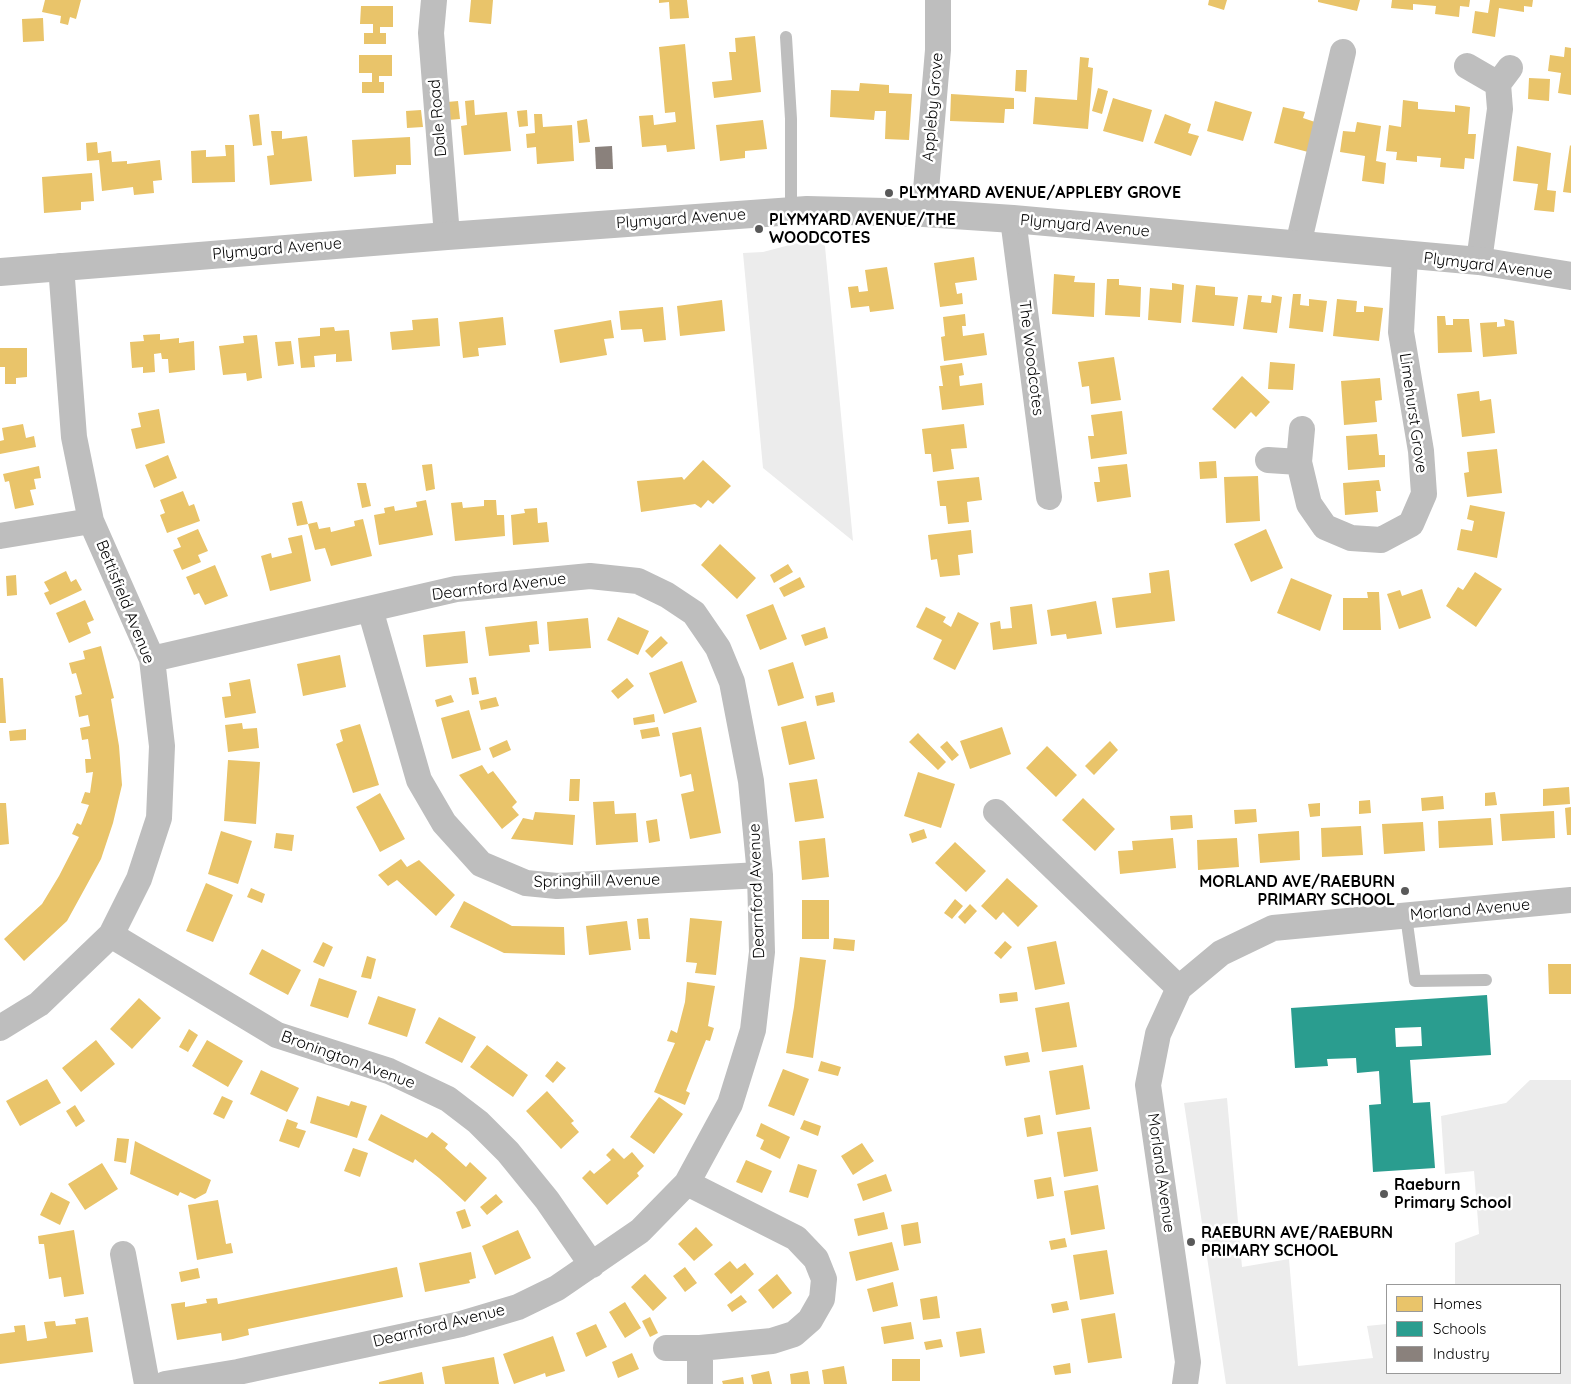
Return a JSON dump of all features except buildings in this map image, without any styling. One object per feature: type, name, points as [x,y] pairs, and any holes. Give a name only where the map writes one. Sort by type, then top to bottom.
[{"type":"street","name":"Dale Road","points":[[434,0],[431,33],[447,236]]},
{"type":"street","name":"Appleby Grove","points":[[924,213],[938,50],[938,0]]},
{"type":"street","points":[[1298,246],[1343,52]]},
{"type":"street","points":[[1467,66],[1504,76],[1479,261]]},
{"type":"street","name":"Plymyard Avenue","points":[[0,272],[447,236],[791,211],[924,213],[1013,219],[1405,256],[1479,261],[1571,276]]},
{"type":"street","name":"The Woodcotes","points":[[1013,219],[1049,497]]},
{"type":"street","name":"Limehurst Grove","points":[[1302,429],[1299,462],[1309,504],[1325,527],[1351,538],[1381,540],[1411,524],[1424,494],[1421,451],[1401,332],[1405,256]]},
{"type":"street","name":"Bettisfield Avenue","points":[[0,1028],[39,1004],[111,935],[139,879],[159,818],[162,746],[152,659],[91,521],[74,437],[61,266]]},
{"type":"street","points":[[1268,460],[1299,462]]},
{"type":"street","points":[[0,536],[91,521]]},
{"type":"street","name":"Dearnford Avenue","points":[[152,659],[456,589],[590,576],[638,581],[667,594],[694,613],[718,648],[732,682],[751,781],[760,875],[762,952],[753,1030],[730,1104],[687,1183],[640,1231],[557,1288],[518,1307],[461,1324],[238,1372],[165,1384]]},
{"type":"street","name":"Springhill Avenue","points":[[370,609],[418,780],[444,823],[481,864],[526,883],[557,886],[760,875]]},
{"type":"street","points":[[996,812],[1179,988]]},
{"type":"street","name":"Morland Avenue","points":[[1186,1373],[1148,1085],[1158,1034],[1179,988],[1221,953],[1273,928],[1571,900]]},
{"type":"street","name":"Bronington Avenue","points":[[111,935],[277,1034],[389,1071],[448,1099],[478,1122],[508,1152],[547,1200],[592,1265]]},
{"type":"street","points":[[666,1348],[700,1348],[772,1341],[794,1334],[810,1320],[822,1299],[824,1279],[816,1259],[796,1238],[687,1183]]},
{"type":"street","points":[[123,1254],[147,1384]]},
{"type":"street","points":[[700,1348],[700,1383]]},
{"type":"lane","points":[[786,37],[791,118],[791,211]]},
{"type":"lane","points":[[1406,916],[1415,982],[1486,980]]},
{"type":"shaded area","points":[[824,236],[853,541],[763,468],[743,253],[763,252]]},
{"type":"shaded area","points":[[1530,1080],[1571,1080],[1571,1384],[1226,1384],[1184,1103],[1227,1098],[1242,1267],[1289,1259],[1298,1366],[1373,1358],[1367,1326],[1386,1324],[1386,1374],[1561,1374],[1561,1284],[1455,1284],[1455,1243],[1479,1234],[1474,1171],[1445,1174],[1441,1116],[1506,1103]]},
{"type":"place","name":"PLYMYARD AVENUE/APPLEBY GROVE","points":[[889,193]]},
{"type":"place","name":"PLYMYARD AVENUE/THE WOODCOTES","points":[[759,229]]},
{"type":"place","name":"MORLAND AVE/RAEBURN PRIMARY SCHOOL","points":[[1405,891]]},
{"type":"place","name":"Raeburn Primary School","points":[[1384,1194]]},
{"type":"place","name":"RAEBURN AVE/RAEBURN PRIMARY SCHOOL","points":[[1191,1242]]}]
